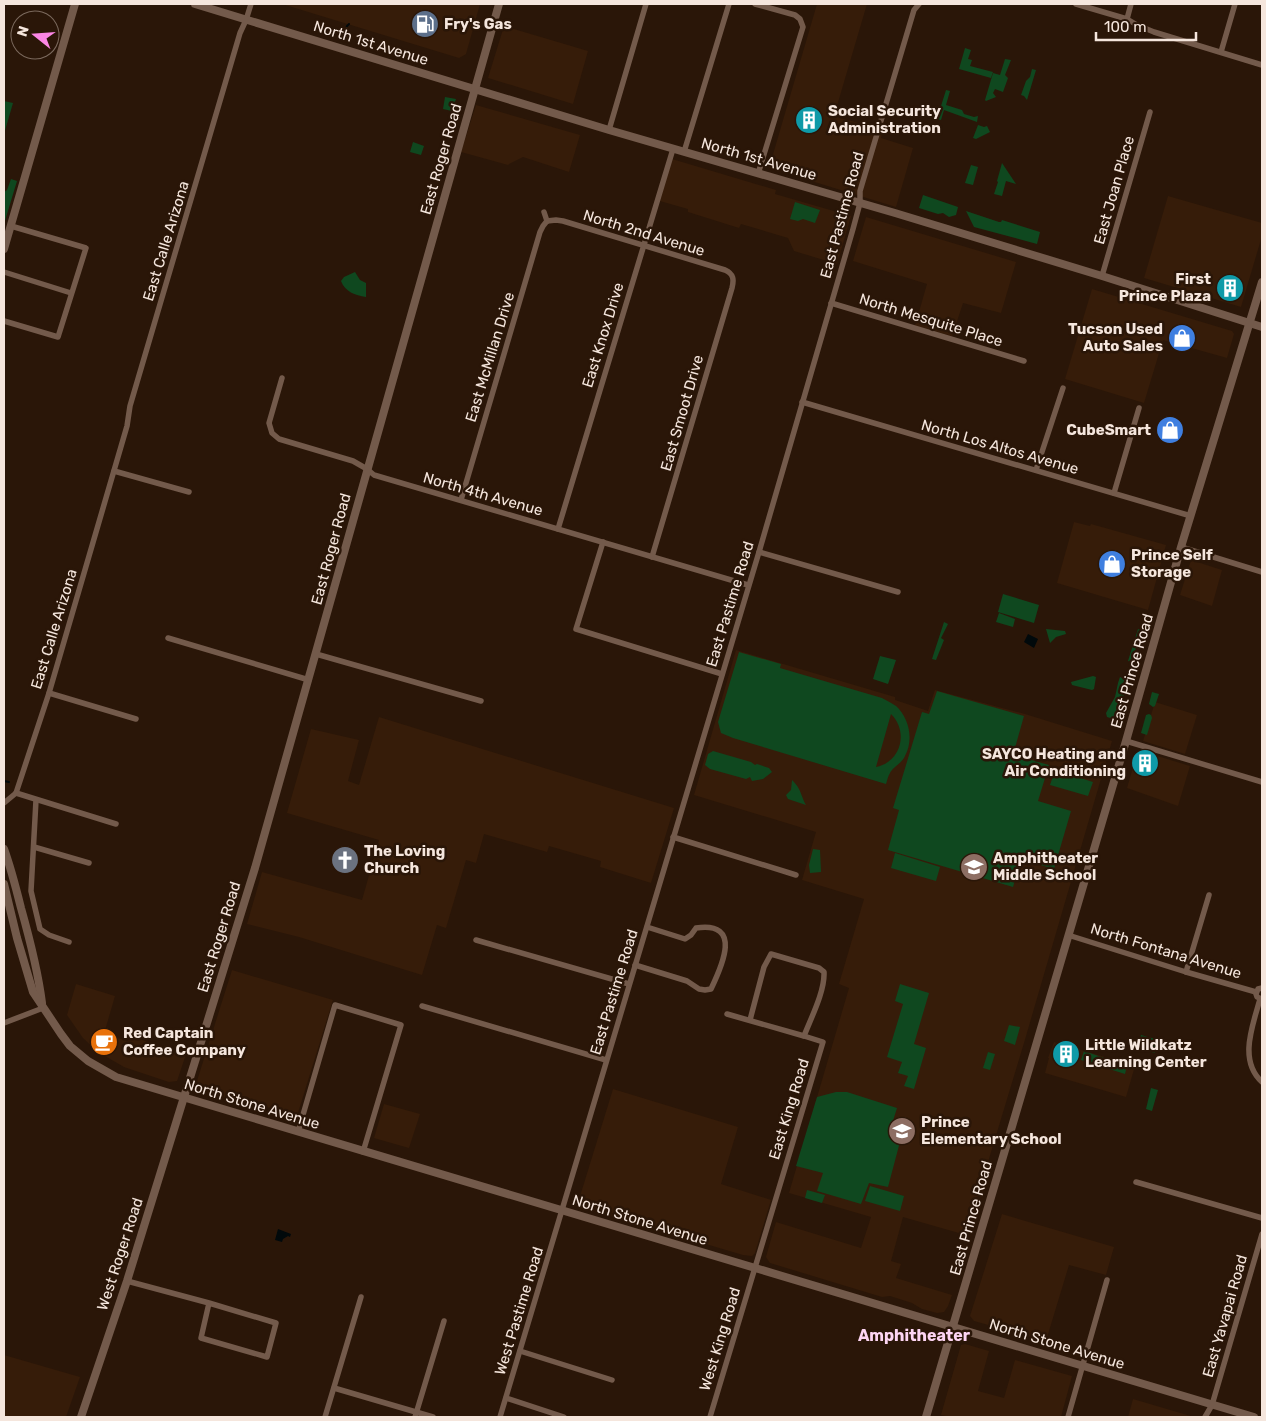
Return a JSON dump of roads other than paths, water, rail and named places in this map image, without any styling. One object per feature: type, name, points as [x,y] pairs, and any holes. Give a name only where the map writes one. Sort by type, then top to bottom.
[{"type":"main road","points":[[4,249],[75,4]]},
{"type":"main road","name":"North 1st Avenue","points":[[195,4],[608,130],[1102,276],[1262,326]]},
{"type":"main road","name":"East Roger Road","points":[[183,1099],[254,871],[499,4]]},
{"type":"main road","name":"East Prince Road","points":[[926,1417],[1126,741],[1181,547],[1262,282]]},
{"type":"main road","name":"North Stone Avenue","points":[[4,849],[29,936],[43,1008]]},
{"type":"main road","name":"North Stone Avenue","points":[[4,884],[33,992],[70,1046],[88,1061],[116,1078],[1254,1417]]},
{"type":"main road","name":"West Roger Road","points":[[81,1417],[127,1281],[183,1099]]},
{"type":"street","points":[[246,20],[251,4]]},
{"type":"street","points":[[608,130],[646,4]]},
{"type":"street","points":[[684,152],[728,4]]},
{"type":"street","points":[[755,4],[795,15],[800,19],[802,27],[758,174]]},
{"type":"street","name":"East Pastime Road","points":[[562,1211],[759,552],[860,203],[860,190],[914,10],[919,4]]},
{"type":"street","points":[[1076,4],[1127,19],[1154,32],[1262,65]]},
{"type":"street","points":[[1127,19],[1132,4]]},
{"type":"street","points":[[1221,52],[1235,4]]},
{"type":"street","name":"East Calle Arizona","points":[[16,793],[49,693],[127,426],[130,406],[240,33],[246,20]]},
{"type":"street","name":"East Joan Place","points":[[1102,276],[1150,112]]},
{"type":"street","name":"East Knox Drive","points":[[558,529],[673,148]]},
{"type":"street","points":[[544,212],[547,221]]},
{"type":"street","name":"North 2nd Avenue","points":[[547,221],[556,220],[643,245],[725,270],[733,275]]},
{"type":"street","name":"East McMillan Drive","points":[[461,500],[540,232],[547,221]]},
{"type":"street","points":[[4,321],[58,337],[86,248],[11,226]]},
{"type":"street","points":[[4,272],[71,293]]},
{"type":"street","name":"East Smoot Drive","points":[[652,557],[732,288],[733,275]]},
{"type":"street","name":"North Mesquite Place","points":[[831,303],[1024,361]]},
{"type":"street","name":"North 4th Avenue","points":[[282,378],[269,423],[270,430],[279,439],[353,461],[368,469],[374,475],[748,585]]},
{"type":"street","points":[[1036,470],[1063,388]]},
{"type":"street","name":"North Los Altos Avenue","points":[[802,402],[1191,516]]},
{"type":"street","points":[[1114,493],[1139,408]]},
{"type":"street","points":[[114,471],[189,492]]},
{"type":"street","points":[[603,542],[576,629],[722,674]]},
{"type":"street","points":[[1181,547],[1262,572]]},
{"type":"street","points":[[759,552],[898,592]]},
{"type":"street","points":[[168,638],[309,680]]},
{"type":"street","points":[[316,654],[481,701]]},
{"type":"street","points":[[49,693],[136,719]]},
{"type":"street","points":[[1126,741],[1262,782]]},
{"type":"street","points":[[4,803],[16,793],[116,824]]},
{"type":"street","points":[[36,800],[30,891],[40,929],[49,935],[69,942]]},
{"type":"street","points":[[673,837],[796,875]]},
{"type":"street","points":[[34,847],[89,863]]},
{"type":"street","points":[[1186,972],[1209,895]]},
{"type":"street","points":[[635,965],[687,981],[699,989],[705,990],[711,989],[720,970],[726,942],[723,934],[716,929],[705,926],[696,928],[692,935],[685,939],[646,927]]},
{"type":"street","name":"North Fontana Avenue","points":[[1068,935],[1186,972],[1259,990]]},
{"type":"street","points":[[476,940],[629,984]]},
{"type":"street","name":"East King Road","points":[[750,1020],[764,967],[771,954],[819,968],[824,972],[822,988],[804,1036],[823,1042],[755,1268]]},
{"type":"street","points":[[1259,990],[1256,995],[1261,999],[1250,1034],[1249,1053],[1257,1077],[1262,1082]]},
{"type":"street","points":[[298,1132],[336,1004],[401,1024],[363,1152]]},
{"type":"street","points":[[422,1006],[606,1060]]},
{"type":"street","points":[[4,1023],[43,1008]]},
{"type":"street","points":[[727,1014],[804,1036]]},
{"type":"street","points":[[1136,1182],[1262,1218]]},
{"type":"street","name":"West Pastime Road","points":[[500,1417],[562,1211]]},
{"type":"street","name":"East Yavapai Road","points":[[1212,1405],[1262,1234]]},
{"type":"street","name":"West King Road","points":[[710,1417],[755,1268]]},
{"type":"street","points":[[1068,1417],[1107,1280]]},
{"type":"street","points":[[127,1281],[209,1303],[276,1323],[267,1358],[201,1338],[209,1303]]},
{"type":"street","points":[[325,1417],[361,1297]]},
{"type":"street","points":[[415,1415],[444,1321]]},
{"type":"street","points":[[520,1351],[612,1380]]},
{"type":"street","points":[[334,1388],[415,1415],[433,1417]]},
{"type":"street","points":[[506,1398],[564,1417]]},
{"type":"street","points":[[1204,1417],[1212,1405]]},
{"type":"street","points":[[1212,1405],[1212,1417]]},
{"type":"waterway","points":[[345,32],[349,24]]},
{"type":"waterway","points":[[4,781],[9,782]]},
{"type":"place","name":"Fry's Gas","points":[[425,24]]},
{"type":"place","name":"Social Security Administration","points":[[809,120]]},
{"type":"place","name":"First Prince Plaza","points":[[1230,288]]},
{"type":"place","name":"Tucson Used Auto Sales","points":[[1182,338]]},
{"type":"place","name":"CubeSmart","points":[[1170,430]]},
{"type":"place","name":"Prince Self Storage","points":[[1112,564]]},
{"type":"place","name":"SAYCO Heating and Air Conditioning","points":[[1145,763]]},
{"type":"place","name":"The Loving Church","points":[[345,860]]},
{"type":"place","name":"Amphitheater Middle School","points":[[974,867]]},
{"type":"place","name":"Red Captain Coffee Company","points":[[104,1042]]},
{"type":"place","name":"Little Wildkatz Learning Center","points":[[1066,1054]]},
{"type":"place","name":"Prince Elementary School","points":[[902,1131]]},
{"type":"district","name":"Amphitheater","points":[[914,1335]]}]
